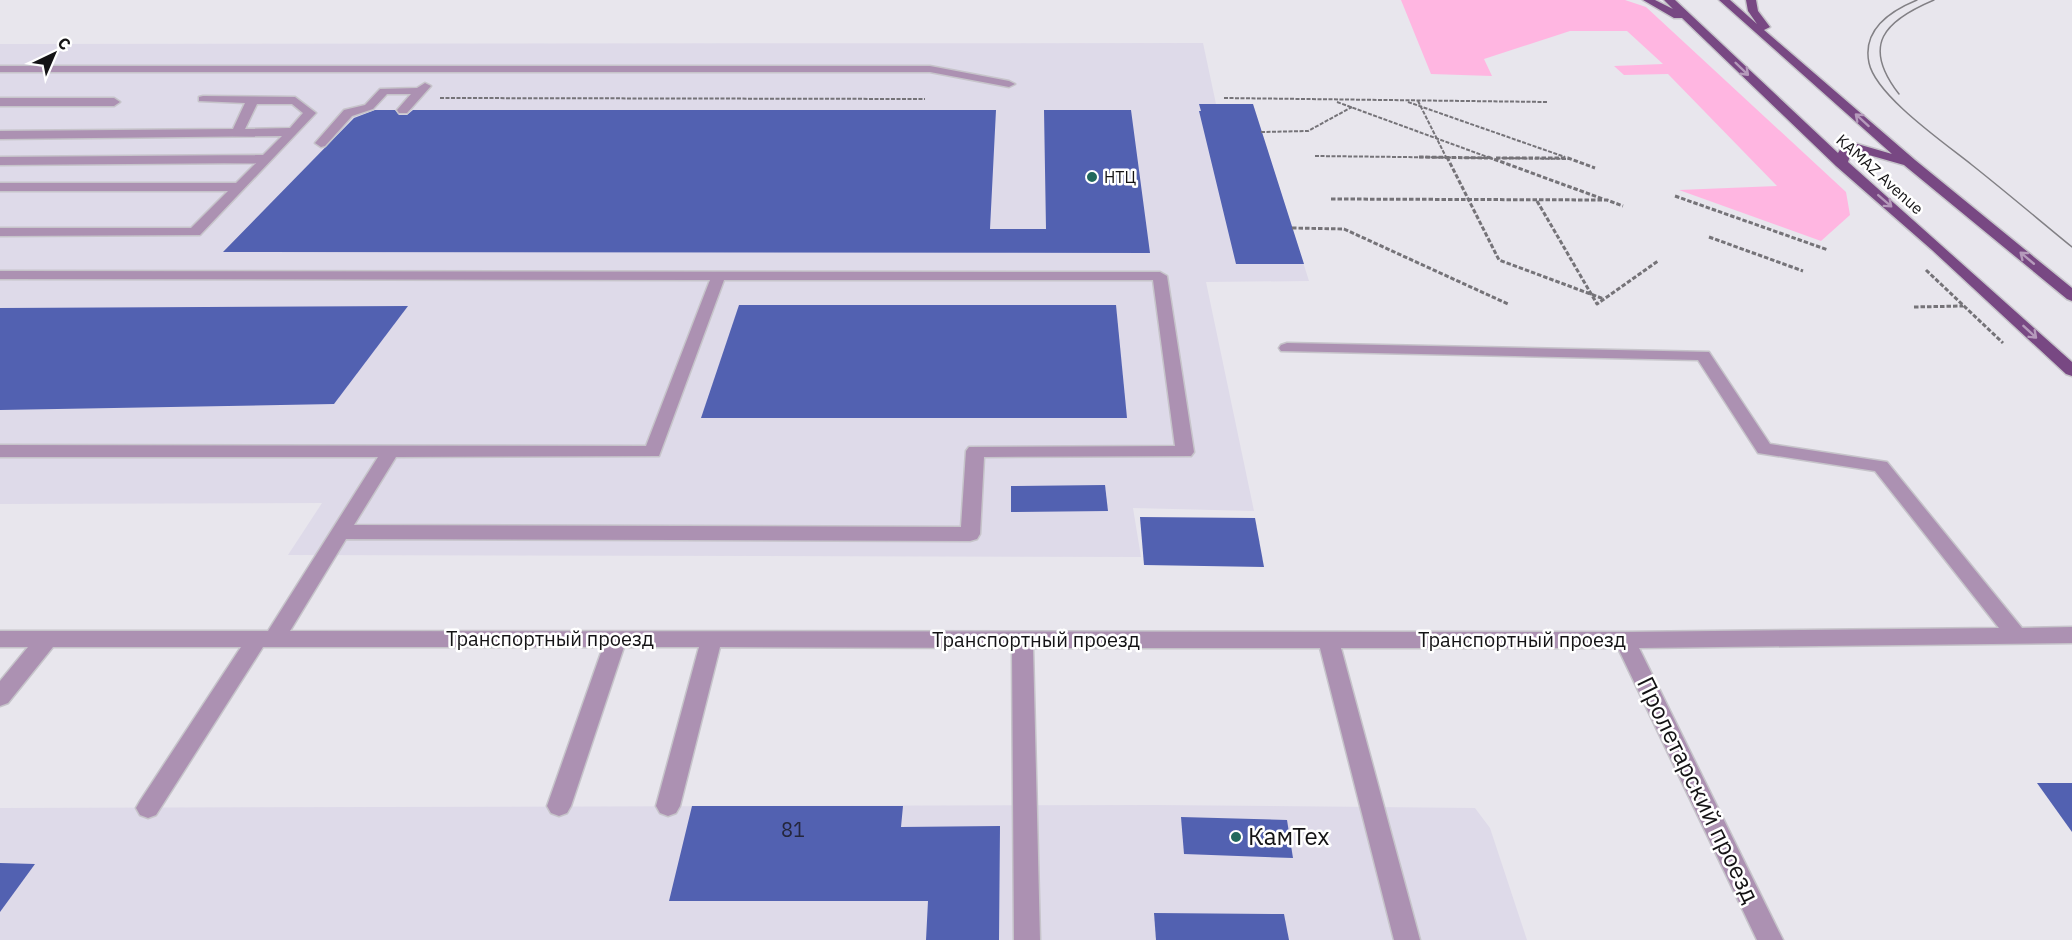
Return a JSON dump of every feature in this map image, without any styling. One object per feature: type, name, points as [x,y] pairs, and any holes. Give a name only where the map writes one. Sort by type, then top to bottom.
[{"type":"main road","points":[[1648,0],[1673,12],[1713,41]]},
{"type":"main road","name":"KAMAZ Avenue","points":[[1669,0],[1841,163],[1937,247],[2072,371]]},
{"type":"main road","name":"KAMAZ Avenue","points":[[1724,0],[1910,163],[2072,296]]},
{"type":"main road","points":[[1751,0],[1753,11],[1782,50]]},
{"type":"main road","points":[[1841,163],[1845,151],[1854,147],[1910,163]]},
{"type":"street","points":[[0,69],[930,69],[1009,84]]},
{"type":"street","points":[[403,110],[441,69]]},
{"type":"street","points":[[321,143],[348,113],[369,107],[384,91],[417,94]]},
{"type":"street","points":[[0,232],[195,232],[310,113],[295,101],[203,99]]},
{"type":"street","points":[[237,133],[253,100]]},
{"type":"street","points":[[0,102],[114,102]]},
{"type":"street","points":[[0,135],[293,132]]},
{"type":"street","points":[[0,161],[267,159]]},
{"type":"street","points":[[0,187],[239,187]]},
{"type":"street","points":[[0,274],[1160,276],[1185,452],[975,451],[970,534],[340,532]]},
{"type":"street","points":[[0,451],[653,452],[719,275]]},
{"type":"street","points":[[1287,348],[1703,356],[1764,448],[1881,466],[2016,635]]},
{"type":"street","points":[[148,808],[340,532],[390,452]]},
{"type":"street","name":"Транспортный проезд","points":[[0,639],[1625,640],[2072,635]]},
{"type":"street","points":[[0,697],[47,639]]},
{"type":"street","points":[[559,806],[616,639]]},
{"type":"street","points":[[668,806],[712,639]]},
{"type":"street","points":[[1022,640],[1027,940]]},
{"type":"street","points":[[1328,640],[1407,940]]},
{"type":"street","name":"Пролетарский проезд","points":[[1625,640],[1770,940]]},
{"type":"path","points":[[417,94],[925,99]]},
{"type":"path","points":[[1224,99],[1547,102]]},
{"type":"path","points":[[1332,100],[1623,206]]},
{"type":"path","points":[[1405,101],[1595,168]]},
{"type":"path","points":[[1418,101],[1500,260],[1604,299]]},
{"type":"path","points":[[1261,132],[1308,131],[1352,107]]},
{"type":"path","points":[[1315,156],[1568,158]]},
{"type":"path","points":[[1675,196],[1828,250]]},
{"type":"path","points":[[1331,200],[1607,200]]},
{"type":"path","points":[[1537,200],[1597,304],[1658,261]]},
{"type":"path","points":[[1292,228],[1344,229],[1508,304]]},
{"type":"path","points":[[1709,237],[1803,272]]},
{"type":"path","points":[[1926,270],[2003,343]]},
{"type":"path","points":[[1914,306],[1964,306]]},
{"type":"shaded area","points":[[1401,0],[1625,0],[1646,7],[1846,192],[1850,215],[1821,241],[1679,190],[1777,186],[1668,74],[1624,75],[1614,66],[1663,64],[1627,31],[1570,31],[1484,59],[1492,76],[1431,74]]},
{"type":"shaded area","points":[[1203,43],[1216,104],[1253,104],[1309,281],[1206,282],[1254,511],[1133,508],[1141,557],[288,555],[322,503],[0,504],[0,44]]},
{"type":"shaded area","points":[[1155,805],[1475,808],[1490,828],[1527,940],[0,940],[0,808]]},
{"type":"building","points":[[1199,104],[1253,104],[1304,264],[1236,264]]},
{"type":"building","points":[[375,110],[395,110],[399,115],[407,115],[413,110],[996,110],[990,229],[1046,229],[1044,110],[1131,110],[1150,253],[223,252],[354,118]]},
{"type":"building","points":[[739,305],[1116,305],[1127,418],[701,418]]},
{"type":"building","points":[[408,306],[334,404],[0,410],[0,308]]},
{"type":"building","points":[[1105,485],[1108,511],[1011,512],[1011,486]]},
{"type":"building","points":[[1140,517],[1255,518],[1264,567],[1144,565]]},
{"type":"building","points":[[2037,783],[2072,783],[2072,832]]},
{"type":"building","points":[[692,806],[903,806],[901,827],[1000,826],[999,940],[926,940],[928,901],[669,901]]},
{"type":"building","name":"КамТех","points":[[1181,817],[1287,820],[1293,858],[1184,854]]},
{"type":"building","points":[[0,863],[35,864],[0,912]]},
{"type":"building","points":[[1154,913],[1284,914],[1289,940],[1156,940]]},
{"type":"tram line","points":[[1917,0],[1888,16],[1874,31],[1868,51],[1869,63],[1874,76],[1884,90],[1913,118],[2072,247]]},
{"type":"tram line","points":[[1899,94],[1881,62],[1880,48],[1884,36],[1902,17],[1934,0]]},
{"type":"place","name":"НТЦ","points":[[1092,177]]},
{"type":"place","name":"КамТех","points":[[1236,837]]}]
